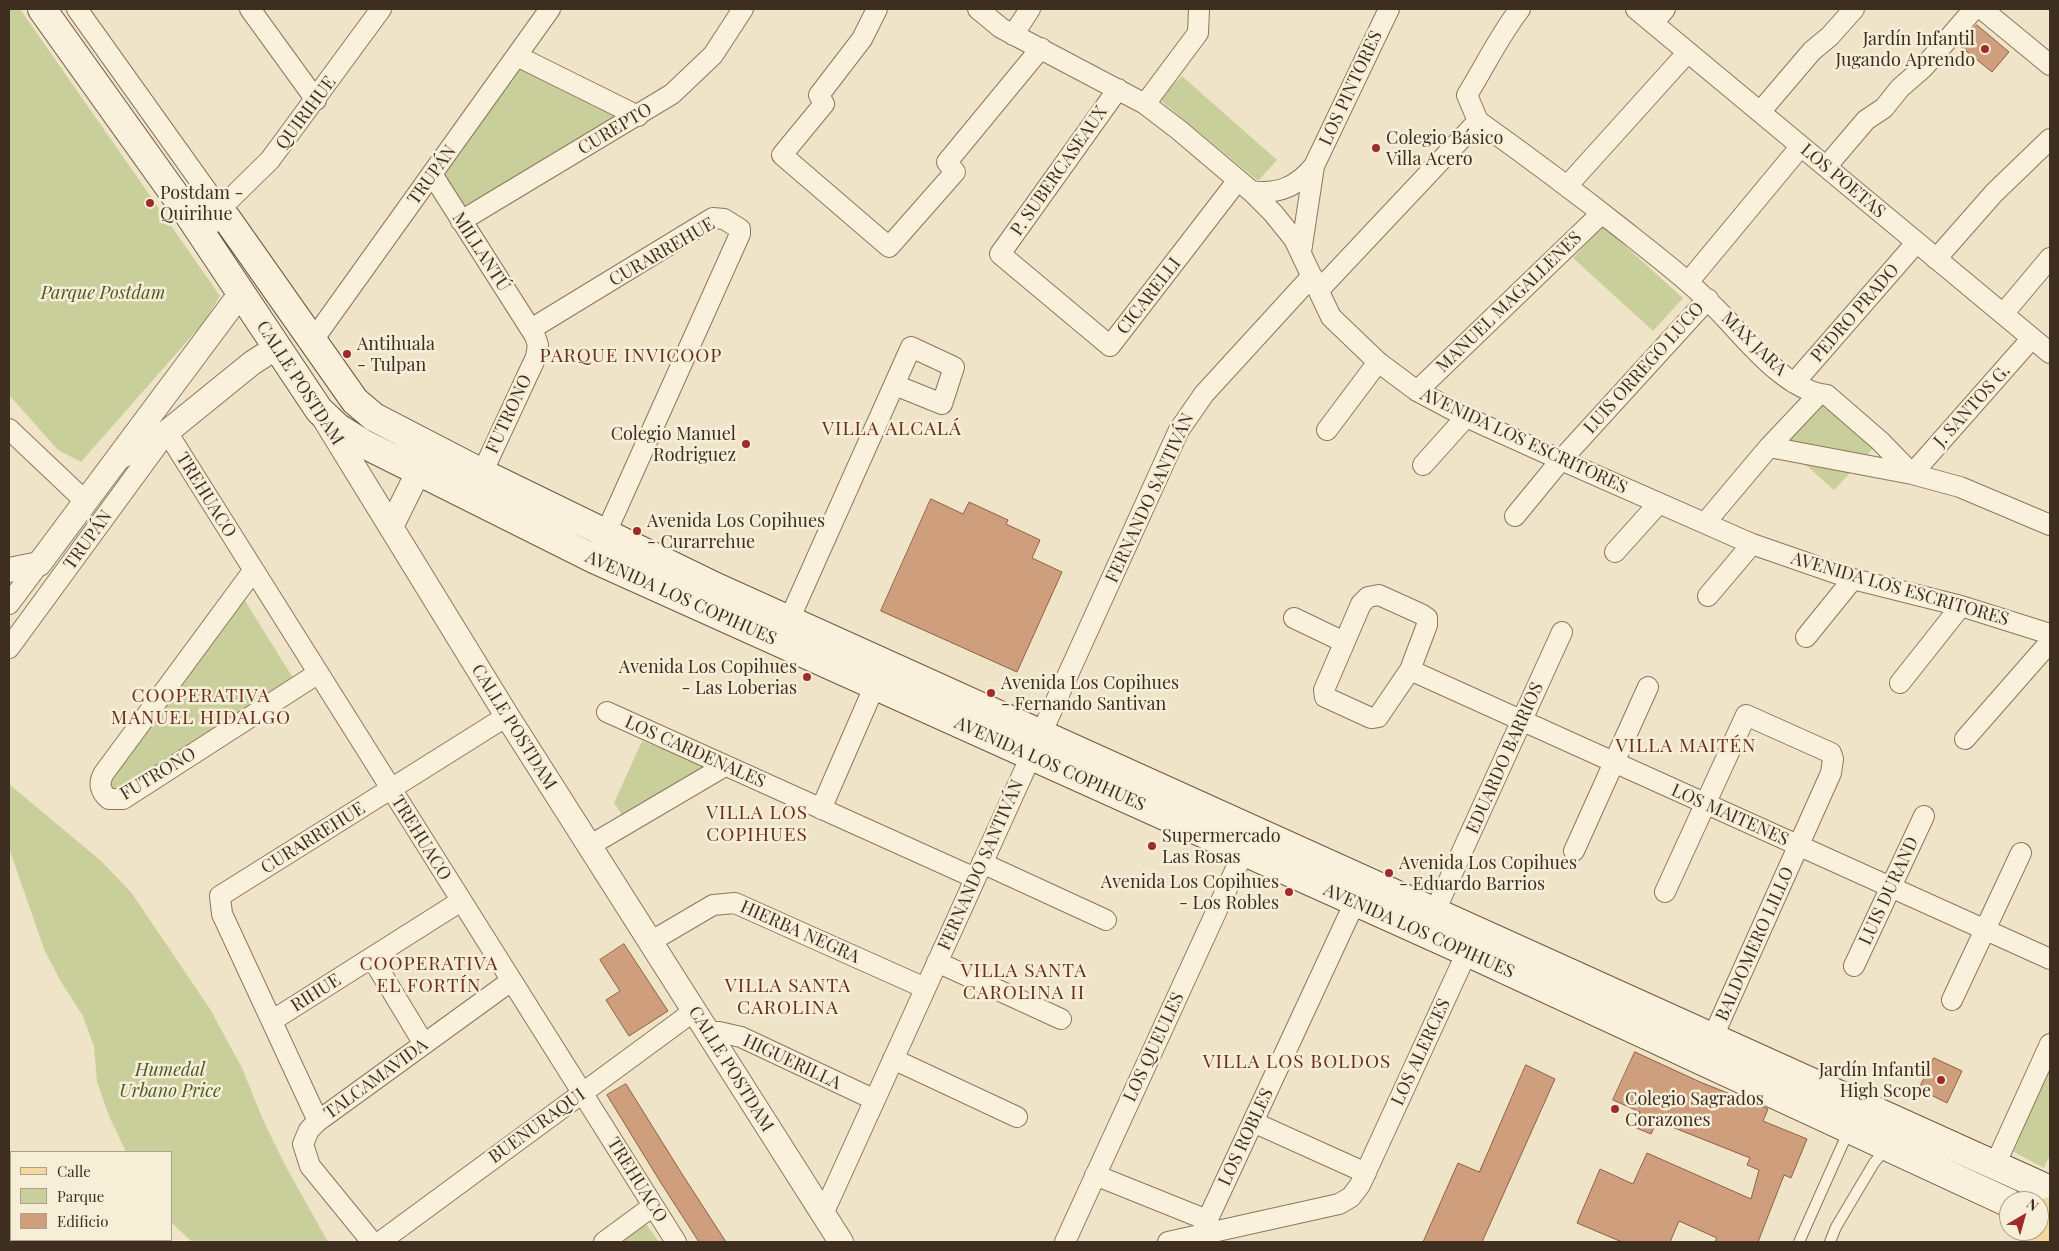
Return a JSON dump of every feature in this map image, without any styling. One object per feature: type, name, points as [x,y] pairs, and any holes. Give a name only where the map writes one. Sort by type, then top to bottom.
[{"type":"main road","name":"CALLE POSTDAM","points":[[42,9],[187,212],[319,410]]},
{"type":"main road","points":[[187,212],[224,214]]},
{"type":"main road","name":"CALLE POSTDAM","points":[[224,214],[348,390],[365,410],[374,417],[431,447]]},
{"type":"main road","points":[[241,293],[267,297],[290,307]]},
{"type":"main road","name":"AVENIDA LOS COPIHUES","points":[[319,410],[347,434],[418,472],[594,559],[876,686],[1036,744],[1435,911],[1472,941]]},
{"type":"main road","name":"AVENIDA LOS COPIHUES","points":[[431,447],[605,534],[789,620],[1244,851],[1355,902],[1472,941],[1708,1048],[1988,1162],[2050,1190]]},
{"type":"main road","name":"AVENIDA LOS COPIHUES","points":[[1708,1048],[1850,1130],[1999,1197]]},
{"type":"main road","points":[[1850,1130],[1887,1130],[1939,1152],[1988,1162]]},
{"type":"street","name":"CALLE POSTDAM","points":[[77,9],[224,214]]},
{"type":"street","points":[[250,9],[316,100]]},
{"type":"street","name":"QUIRIHUE","points":[[224,214],[270,160],[316,100],[381,9]]},
{"type":"street","name":"TRUPÁN","points":[[314,340],[550,9]]},
{"type":"street","name":"CUREPTO","points":[[461,220],[672,94],[702,68],[723,41],[743,9]]},
{"type":"street","points":[[877,9],[862,39],[819,95],[824,104],[782,156],[889,248],[955,172],[947,162],[1041,48]]},
{"type":"street","name":"AVENIDA LOS ESCRITORES","points":[[978,9],[990,21],[1013,35],[1145,104],[1180,130],[1244,185],[1285,226],[1301,252],[1331,317],[1378,362],[1417,391],[1466,417],[1752,544],[1853,579],[1961,606],[2050,634]]},
{"type":"street","points":[[1013,35],[1030,9]]},
{"type":"street","points":[[1145,104],[1198,33],[1199,9]]},
{"type":"street","name":"LOS PINTORES","points":[[1301,252],[1314,166],[1389,9]]},
{"type":"street","points":[[1478,121],[1467,95],[1484,69],[1502,32],[1520,9]]},
{"type":"street","name":"LOS POETAS","points":[[1636,9],[1659,16],[1688,52],[2050,353]]},
{"type":"street","points":[[1760,112],[1812,51],[1830,36],[1854,9]]},
{"type":"street","points":[[1826,166],[1866,120],[1884,108],[1900,88],[1923,68],[1974,9]]},
{"type":"street","points":[[1982,9],[2050,65]]},
{"type":"street","points":[[1568,185],[1688,52]]},
{"type":"street","points":[[517,56],[638,116]]},
{"type":"street","name":"P. SUBERCASEAUX","points":[[1000,254],[1118,89]]},
{"type":"street","name":"MAX JARA","points":[[1478,121],[1568,185],[1689,281],[1752,347],[1794,383],[1819,394],[1827,395],[1880,441],[1912,474]]},
{"type":"street","name":"FERNANDO SANTIVÁN","points":[[823,1214],[1186,417],[1204,394],[1478,121]]},
{"type":"street","points":[[1936,259],[1994,193],[2050,139]]},
{"type":"street","name":"LUIS ORREGO LUCO","points":[[1689,281],[1800,146]]},
{"type":"street","name":"LOS PINTORES","points":[[1244,185],[1263,192],[1287,188],[1297,183],[1314,166]]},
{"type":"street","name":"MILLANTÚ","points":[[432,174],[531,329]]},
{"type":"street","name":"CICARELLI","points":[[1000,254],[1110,346],[1244,185]]},
{"type":"street","name":"MANUEL MAGALLENES","points":[[1417,391],[1602,213]]},
{"type":"street","name":"CURARREHUE","points":[[531,329],[713,218],[724,219],[740,229],[740,234],[594,559]]},
{"type":"street","name":"PEDRO PRADO","points":[[1794,383],[1916,243]]},
{"type":"street","points":[[2003,314],[2050,258]]},
{"type":"street","name":"TRUPÁN","points":[[9,604],[114,460],[241,293]]},
{"type":"street","name":"LUIS ORREGO LUCO","points":[[1515,516],[1561,460],[1708,299]]},
{"type":"street","name":"FUTRONO","points":[[470,498],[536,357],[538,345],[531,329]]},
{"type":"street","name":"J. SANTOS G.","points":[[1912,474],[2032,338]]},
{"type":"street","name":"TRUPÁN","points":[[114,460],[167,432],[252,363],[277,347]]},
{"type":"street","points":[[1327,430],[1378,362]]},
{"type":"street","points":[[789,620],[895,385]]},
{"type":"street","points":[[1705,523],[1769,447],[1819,394]]},
{"type":"street","name":"CALLE POSTDAM","points":[[319,410],[507,716],[841,1242]]},
{"type":"street","points":[[1423,465],[1466,417]]},
{"type":"street","points":[[9,429],[85,501]]},
{"type":"street","name":"TRUPÁN","points":[[9,648],[167,432]]},
{"type":"street","name":"TREHUACO","points":[[167,432],[317,674],[676,1242]]},
{"type":"street","points":[[391,526],[431,447]]},
{"type":"street","points":[[1769,447],[1912,474],[1960,487],[2050,524]]},
{"type":"street","points":[[1615,552],[1660,503]]},
{"type":"street","points":[[1708,596],[1752,544]]},
{"type":"street","points":[[9,570],[39,564]]},
{"type":"street","name":"FUTRONO","points":[[253,571],[104,773],[100,781],[102,791],[109,799],[123,798],[317,674]]},
{"type":"street","points":[[1806,637],[1853,579]]},
{"type":"street","points":[[1379,595],[1427,618],[1428,624],[1410,670],[1378,717],[1371,718],[1325,698],[1324,690],[1360,604],[1368,597],[1379,595]]},
{"type":"street","points":[[1900,683],[1961,606]]},
{"type":"street","points":[[1294,618],[1344,642]]},
{"type":"street","name":"EDUARDO BARRIOS","points":[[1435,911],[1562,632]]},
{"type":"street","points":[[1965,739],[2050,642]]},
{"type":"street","name":"LOS MAITENES","points":[[1410,670],[2050,959]]},
{"type":"street","points":[[821,809],[876,686]]},
{"type":"street","points":[[1574,850],[1648,687]]},
{"type":"street","name":"LOS CARDENALES","points":[[607,712],[821,809],[1106,920]]},
{"type":"street","name":"BALDOMERO LILLO","points":[[1705,804],[1746,715],[1831,753],[1833,759],[1831,773],[1800,846],[1708,1048]]},
{"type":"street","name":"CURARREHUE","points":[[220,896],[507,716]]},
{"type":"street","points":[[589,846],[724,766]]},
{"type":"street","points":[[1665,892],[1705,804]]},
{"type":"street","name":"LUIS DURAND","points":[[1854,966],[1924,816]]},
{"type":"street","name":"LOS QUEULES","points":[[1065,1242],[1244,851]]},
{"type":"street","points":[[1952,1000],[2021,853]]},
{"type":"street","name":"TALCAMAVIDA","points":[[220,896],[222,914],[273,1020],[318,1121],[511,981]]},
{"type":"street","name":"RIHUE","points":[[273,1020],[461,901]]},
{"type":"street","name":"LOS ROBLES","points":[[1204,1228],[1355,902]]},
{"type":"street","name":"HIERBA NEGRA","points":[[650,942],[713,905],[735,903],[925,988]]},
{"type":"street","name":"LOS ALERCES","points":[[1168,1242],[1204,1228],[1339,1204],[1356,1192],[1472,941]]},
{"type":"street","points":[[372,958],[424,1044]]},
{"type":"street","points":[[937,962],[1061,1019]]},
{"type":"street","name":"BUENURAQUI","points":[[380,1242],[694,1011]]},
{"type":"street","name":"HIGUERILLA","points":[[708,1032],[719,1032],[741,1037],[875,1100]]},
{"type":"street","points":[[1988,1162],[2050,1044]]},
{"type":"street","points":[[893,1059],[1017,1117]]},
{"type":"street","points":[[318,1121],[305,1138],[303,1144],[306,1157],[372,1242]]},
{"type":"street","points":[[1253,1122],[1366,1173]]},
{"type":"street","points":[[1096,1175],[1204,1228]]},
{"type":"street","points":[[604,1242],[653,1206]]},
{"type":"lane","points":[[1799,1242],[1850,1130]]},
{"type":"lane","points":[[1830,1242],[1836,1227],[1874,1163],[1887,1147]]},
{"type":"green space","name":"Parque Postdam","points":[[9,9],[20,9],[220,296],[204,322],[81,462],[58,450],[9,395]]},
{"type":"green space","points":[[521,67],[615,113],[616,117],[466,206],[462,204],[445,178],[445,171]]},
{"type":"green space","points":[[1182,76],[1277,160],[1258,181],[1159,99]]},
{"type":"green space","points":[[1603,226],[1683,298],[1653,331],[1573,258]]},
{"type":"green space","points":[[1827,395],[1880,441],[1834,490],[1782,444]]},
{"type":"green space","points":[[244,599],[293,678],[121,791],[112,790],[109,781]]},
{"type":"green space","points":[[642,741],[704,765],[701,773],[623,816],[614,803]]},
{"type":"green space","name":"Humedal Urbano Price","points":[[9,784],[100,860],[131,892],[210,1009],[242,1068],[264,1122],[285,1165],[328,1242],[192,1242],[172,1223],[172,1151],[126,1151],[109,1116],[97,1082],[94,1047],[83,1016],[61,982],[44,949],[9,848]]},
{"type":"green space","points":[[2050,1029],[2050,1155],[2044,1168],[1997,1143]]},
{"type":"green space","points":[[642,1218],[659,1242],[612,1242]]},
{"type":"building","name":"Jardín Infantil Jugando Aprendo","points":[[1977,25],[2009,52],[1992,72],[1960,46]]},
{"type":"building","points":[[931,499],[963,514],[969,502],[1008,520],[1006,524],[1040,540],[1032,558],[1062,572],[1017,672],[881,611]]},
{"type":"building","points":[[624,944],[668,1011],[629,1036],[606,1000],[620,991],[600,960]]},
{"type":"building","points":[[1635,1052],[1700,1082],[1768,1109],[1763,1121],[1807,1139],[1791,1178],[1784,1175],[1758,1242],[1715,1242],[1717,1238],[1679,1221],[1670,1242],[1622,1242],[1577,1223],[1600,1169],[1633,1184],[1647,1153],[1751,1199],[1759,1170],[1747,1165],[1750,1158],[1657,1121],[1651,1134],[1634,1127],[1640,1112],[1613,1100]]},
{"type":"building","points":[[1934,1058],[1962,1071],[1947,1103],[1919,1089]]},
{"type":"building","points":[[1526,1065],[1555,1079],[1482,1242],[1423,1242],[1458,1163],[1479,1172]]},
{"type":"building","points":[[626,1084],[726,1242],[699,1242],[661,1183],[607,1095]]},
{"type":"place","name":"Jardín Infantil Jugando Aprendo","points":[[1985,49]]},
{"type":"place","name":"Colegio Básico Villa Acero","points":[[1376,148]]},
{"type":"place","name":"Postdam - Quirihue","points":[[150,203]]},
{"type":"place","name":"Antihuala - Tulpan","points":[[347,354]]},
{"type":"place","name":"Colegio Manuel Rodriguez","points":[[746,444]]},
{"type":"place","name":"Avenida Los Copihues - Curarrehue","points":[[637,531]]},
{"type":"place","name":"Avenida Los Copihues - Las Loberias","points":[[807,677]]},
{"type":"place","name":"Avenida Los Copihues - Fernando Santivan","points":[[991,693]]},
{"type":"place","name":"Supermercado Las Rosas","points":[[1152,846]]},
{"type":"place","name":"Avenida Los Copihues - Eduardo Barrios","points":[[1389,873]]},
{"type":"place","name":"Avenida Los Copihues - Los Robles","points":[[1289,892]]},
{"type":"place","name":"Jardín Infantil High Scope","points":[[1941,1080]]},
{"type":"place","name":"Colegio Sagrados Corazones","points":[[1615,1109]]},
{"type":"district","name":"PARQUE INVICOOP","points":[[631,356]]},
{"type":"district","name":"VILLA ALCALÁ","points":[[892,429]]},
{"type":"district","name":"COOPERATIVA MANUEL HIDALGO","points":[[201,707]]},
{"type":"district","name":"VILLA MAITÉN","points":[[1686,746]]},
{"type":"district","name":"VILLA LOS COPIHUES","points":[[757,824]]},
{"type":"district","name":"COOPERATIVA EL FORTÍN","points":[[429,975]]},
{"type":"district","name":"VILLA SANTA CAROLINA II","points":[[1024,982]]},
{"type":"district","name":"VILLA SANTA CAROLINA","points":[[788,997]]},
{"type":"district","name":"VILLA LOS BOLDOS","points":[[1297,1062]]}]
